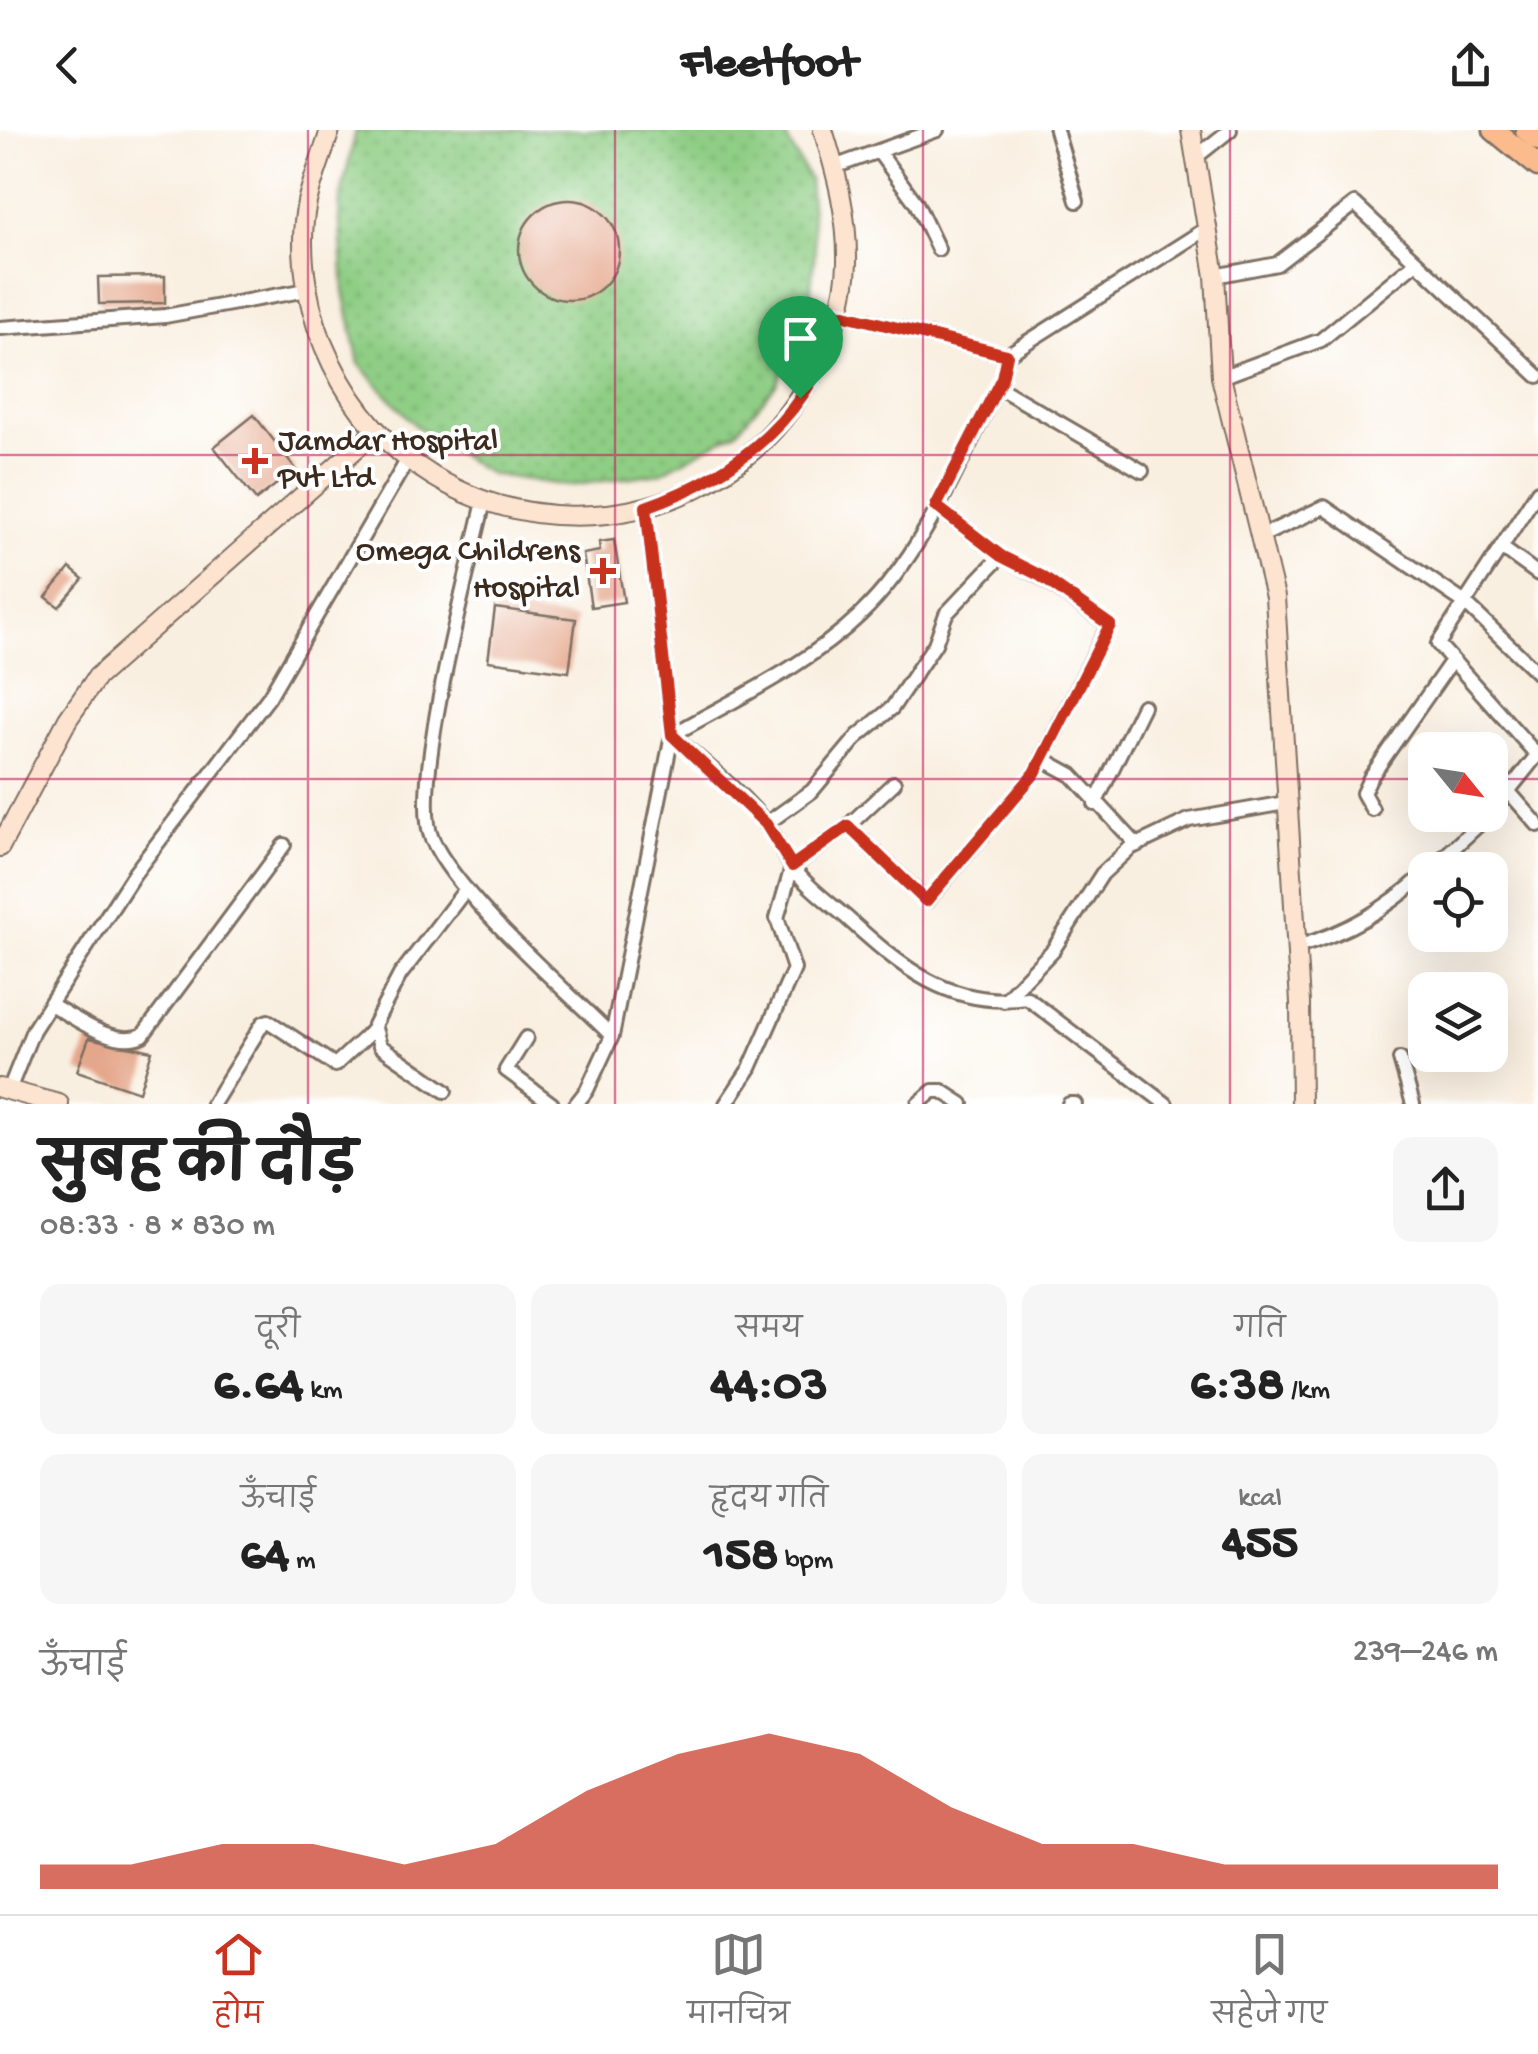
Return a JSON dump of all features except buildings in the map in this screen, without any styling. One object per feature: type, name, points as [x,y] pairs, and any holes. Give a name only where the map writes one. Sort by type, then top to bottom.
[{"type":"main road","points":[[1494,130],[1538,166]]},
{"type":"main road","points":[[1526,130],[1538,140]]},
{"type":"street","points":[[330,130],[306,205],[307,290],[320,341],[336,373],[376,431],[429,476],[484,502],[561,518],[646,507],[696,489],[754,450],[800,398],[832,335],[847,267],[844,197],[823,130]]},
{"type":"street","points":[[834,167],[936,130]]},
{"type":"street","points":[[1056,130],[1078,201]]},
{"type":"street","points":[[1191,130],[1215,276],[1220,376],[1275,597],[1297,947],[1301,1104]]},
{"type":"street","points":[[1196,157],[1230,130]]},
{"type":"street","points":[[878,151],[916,203],[938,249]]},
{"type":"street","points":[[1215,276],[1276,264],[1355,204],[1538,376]]},
{"type":"street","points":[[672,735],[783,672],[860,616],[906,561],[998,387],[1007,355],[1209,227]]},
{"type":"street","points":[[1220,376],[1321,340],[1416,262]]},
{"type":"street","points":[[0,328],[166,316],[307,290]]},
{"type":"street","points":[[837,313],[1007,355]]},
{"type":"street","points":[[998,387],[1142,472]]},
{"type":"street","points":[[0,847],[68,720],[97,677],[376,431]]},
{"type":"street","points":[[58,1104],[4,1089],[33,1030],[134,874],[269,697],[408,459]]},
{"type":"street","points":[[1538,491],[1438,644],[1538,755],[1509,792],[1538,825]]},
{"type":"street","points":[[484,502],[430,754],[425,804],[430,834],[466,889],[612,1036]]},
{"type":"street","points":[[848,826],[926,901],[1022,790],[1042,759],[1110,625],[1041,576],[1001,556],[936,506]]},
{"type":"street","points":[[576,1104],[587,1090],[612,1036],[672,735],[646,507]]},
{"type":"street","points":[[1259,537],[1324,508],[1465,603],[1538,673]]},
{"type":"street","points":[[1502,548],[1538,574]]},
{"type":"street","points":[[766,824],[812,790],[858,736],[892,708],[934,644],[946,614],[1001,556]]},
{"type":"street","points":[[1372,809],[1363,793],[1370,778],[1451,662]]},
{"type":"street","points":[[1095,804],[1143,706]]},
{"type":"street","points":[[672,735],[766,824],[792,866],[899,965],[924,982],[1003,1002],[1027,998],[1166,1104]]},
{"type":"street","points":[[1042,759],[1072,775],[1137,845]]},
{"type":"street","points":[[726,1104],[750,1068],[794,969],[777,918],[792,866],[848,826],[894,783]]},
{"type":"street","points":[[1003,1002],[1053,950],[1102,874],[1137,845],[1190,820],[1285,803]]},
{"type":"street","points":[[1449,852],[1471,832]]},
{"type":"street","points":[[50,1004],[104,1033],[131,1040],[144,1035],[284,845]]},
{"type":"street","points":[[1297,947],[1340,934],[1373,917],[1408,888]]},
{"type":"street","points":[[213,1104],[263,1022],[268,1021],[335,1065],[374,1029],[400,975],[466,889]]},
{"type":"street","points":[[374,1029],[380,1046],[445,1091]]},
{"type":"street","points":[[526,1038],[506,1070],[552,1104]]},
{"type":"street","points":[[1400,1059],[1413,1104]]},
{"type":"street","points":[[918,1104],[933,1092],[942,1092],[962,1104]]},
{"type":"green space","points":[[356,130],[782,130],[809,179],[815,252],[808,312],[777,383],[737,431],[660,473],[568,486],[489,474],[416,426],[359,364],[344,291],[339,205]]},
{"type":"place","name":"Jamdar Hospital Pvt Ltd","points":[[255,461]]},
{"type":"place","name":"Omega Childrens Hospital","points":[[603,571]]},
{"type":"route","points":[[837,313],[1007,355],[1002,378],[936,506],[1001,556],[1041,576],[1110,625],[1035,773],[957,870],[926,901],[848,826],[792,866],[766,824],[672,735],[646,507],[696,489],[754,450],[800,398],[832,335],[837,313]]}]
